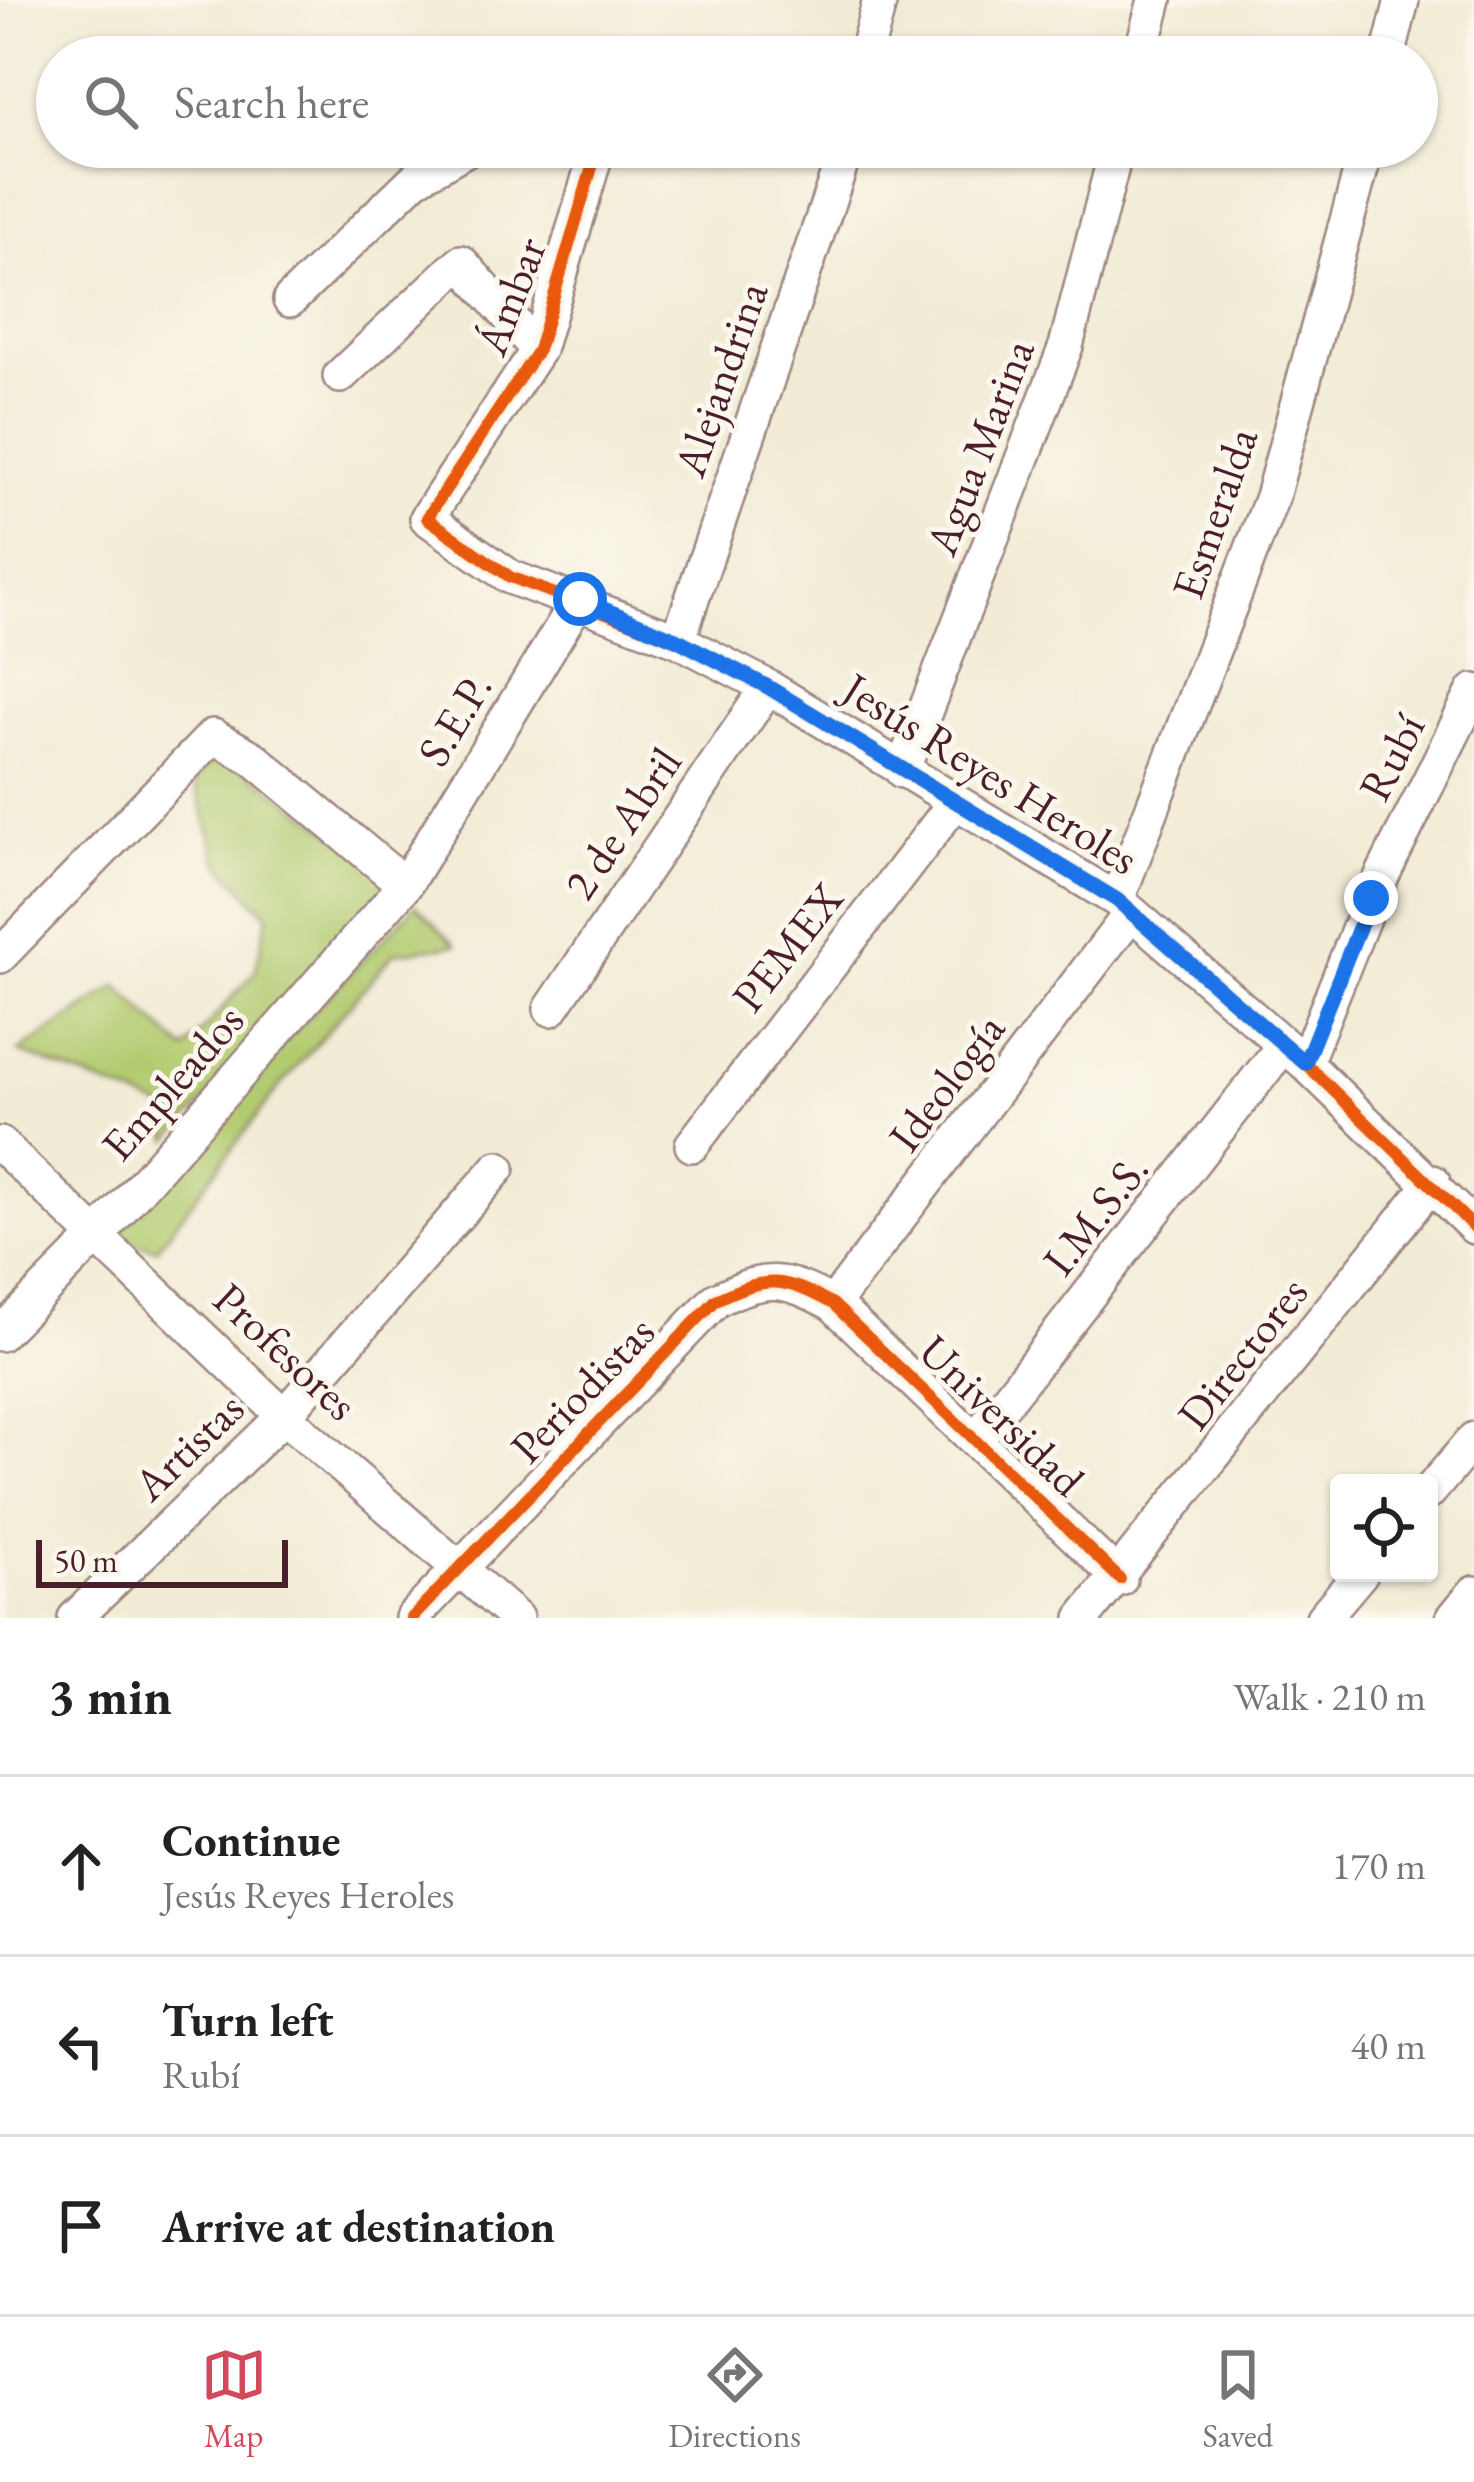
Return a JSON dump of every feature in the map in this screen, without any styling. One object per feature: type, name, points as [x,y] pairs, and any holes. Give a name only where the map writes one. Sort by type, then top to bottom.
[{"type":"street","points":[[871,36],[880,0]]},
{"type":"street","points":[[1146,36],[1155,0]]},
{"type":"street","points":[[1393,36],[1402,0]]},
{"type":"street","points":[[290,300],[415,179],[434,168]]},
{"type":"street","name":"Ámbar","points":[[427,518],[538,350],[592,168]]},
{"type":"street","name":"Alejandrina","points":[[678,640],[840,168]]},
{"type":"street","name":"Agua Marina","points":[[902,771],[1066,346],[1112,168]]},
{"type":"street","name":"Esmeralda","points":[[1124,907],[1272,497],[1361,168]]},
{"type":"street","points":[[340,376],[461,262],[538,350]]},
{"type":"street","name":"Jesús Reyes Heroles","points":[[427,518],[510,577],[580,599],[678,640],[768,687],[1124,907],[1294,1054],[1433,1182],[1474,1227]]},
{"type":"street","name":"S.E.P.","points":[[405,885],[580,599]]},
{"type":"street","name":"2 de Abril","points":[[550,1009],[768,687]]},
{"type":"street","name":"Rubí","points":[[1294,1054],[1474,691]]},
{"type":"street","points":[[0,956],[213,736],[253,758],[405,885]]},
{"type":"street","name":"PEMEX","points":[[692,1144],[953,805]]},
{"type":"street","name":"Empleados","points":[[0,1334],[99,1234],[405,885]]},
{"type":"street","name":"Ideología","points":[[833,1304],[1124,907]]},
{"type":"street","name":"I.M.S.S.","points":[[977,1438],[1294,1054]]},
{"type":"street","name":"Profesores","points":[[0,1144],[284,1416],[463,1567],[516,1618]]},
{"type":"street","name":"Artistas","points":[[75,1618],[284,1416],[498,1168]]},
{"type":"street","name":"Directores","points":[[1083,1618],[1120,1579],[1433,1182]]},
{"type":"street","name":"Periodistas","points":[[412,1618],[716,1300],[754,1282],[792,1282],[833,1304]]},
{"type":"street","name":"Universidad","points":[[833,1304],[1120,1579]]},
{"type":"street","points":[[1438,1481],[1474,1439]]},
{"type":"street","points":[[1323,1618],[1353,1582]]},
{"type":"street","points":[[1453,1618],[1474,1593]]},
{"type":"green space","points":[[220,752],[405,885],[169,1140],[162,1107],[19,1052],[117,986],[185,1050],[255,972],[268,916],[219,863],[194,780]]},
{"type":"green space","points":[[416,905],[456,945],[394,953],[276,1091],[156,1249],[99,1234]]},
{"type":"cycle path","points":[[592,168],[538,350],[427,518],[510,577],[678,640],[768,687],[1117,900],[1305,1063],[1474,1227]]},
{"type":"cycle path","points":[[412,1618],[716,1300],[749,1286],[775,1282],[801,1288],[833,1304],[1120,1579]]},
{"type":"route","points":[[580,599],[678,640],[768,687],[953,805],[1117,900],[1305,1063],[1371,898]]}]
